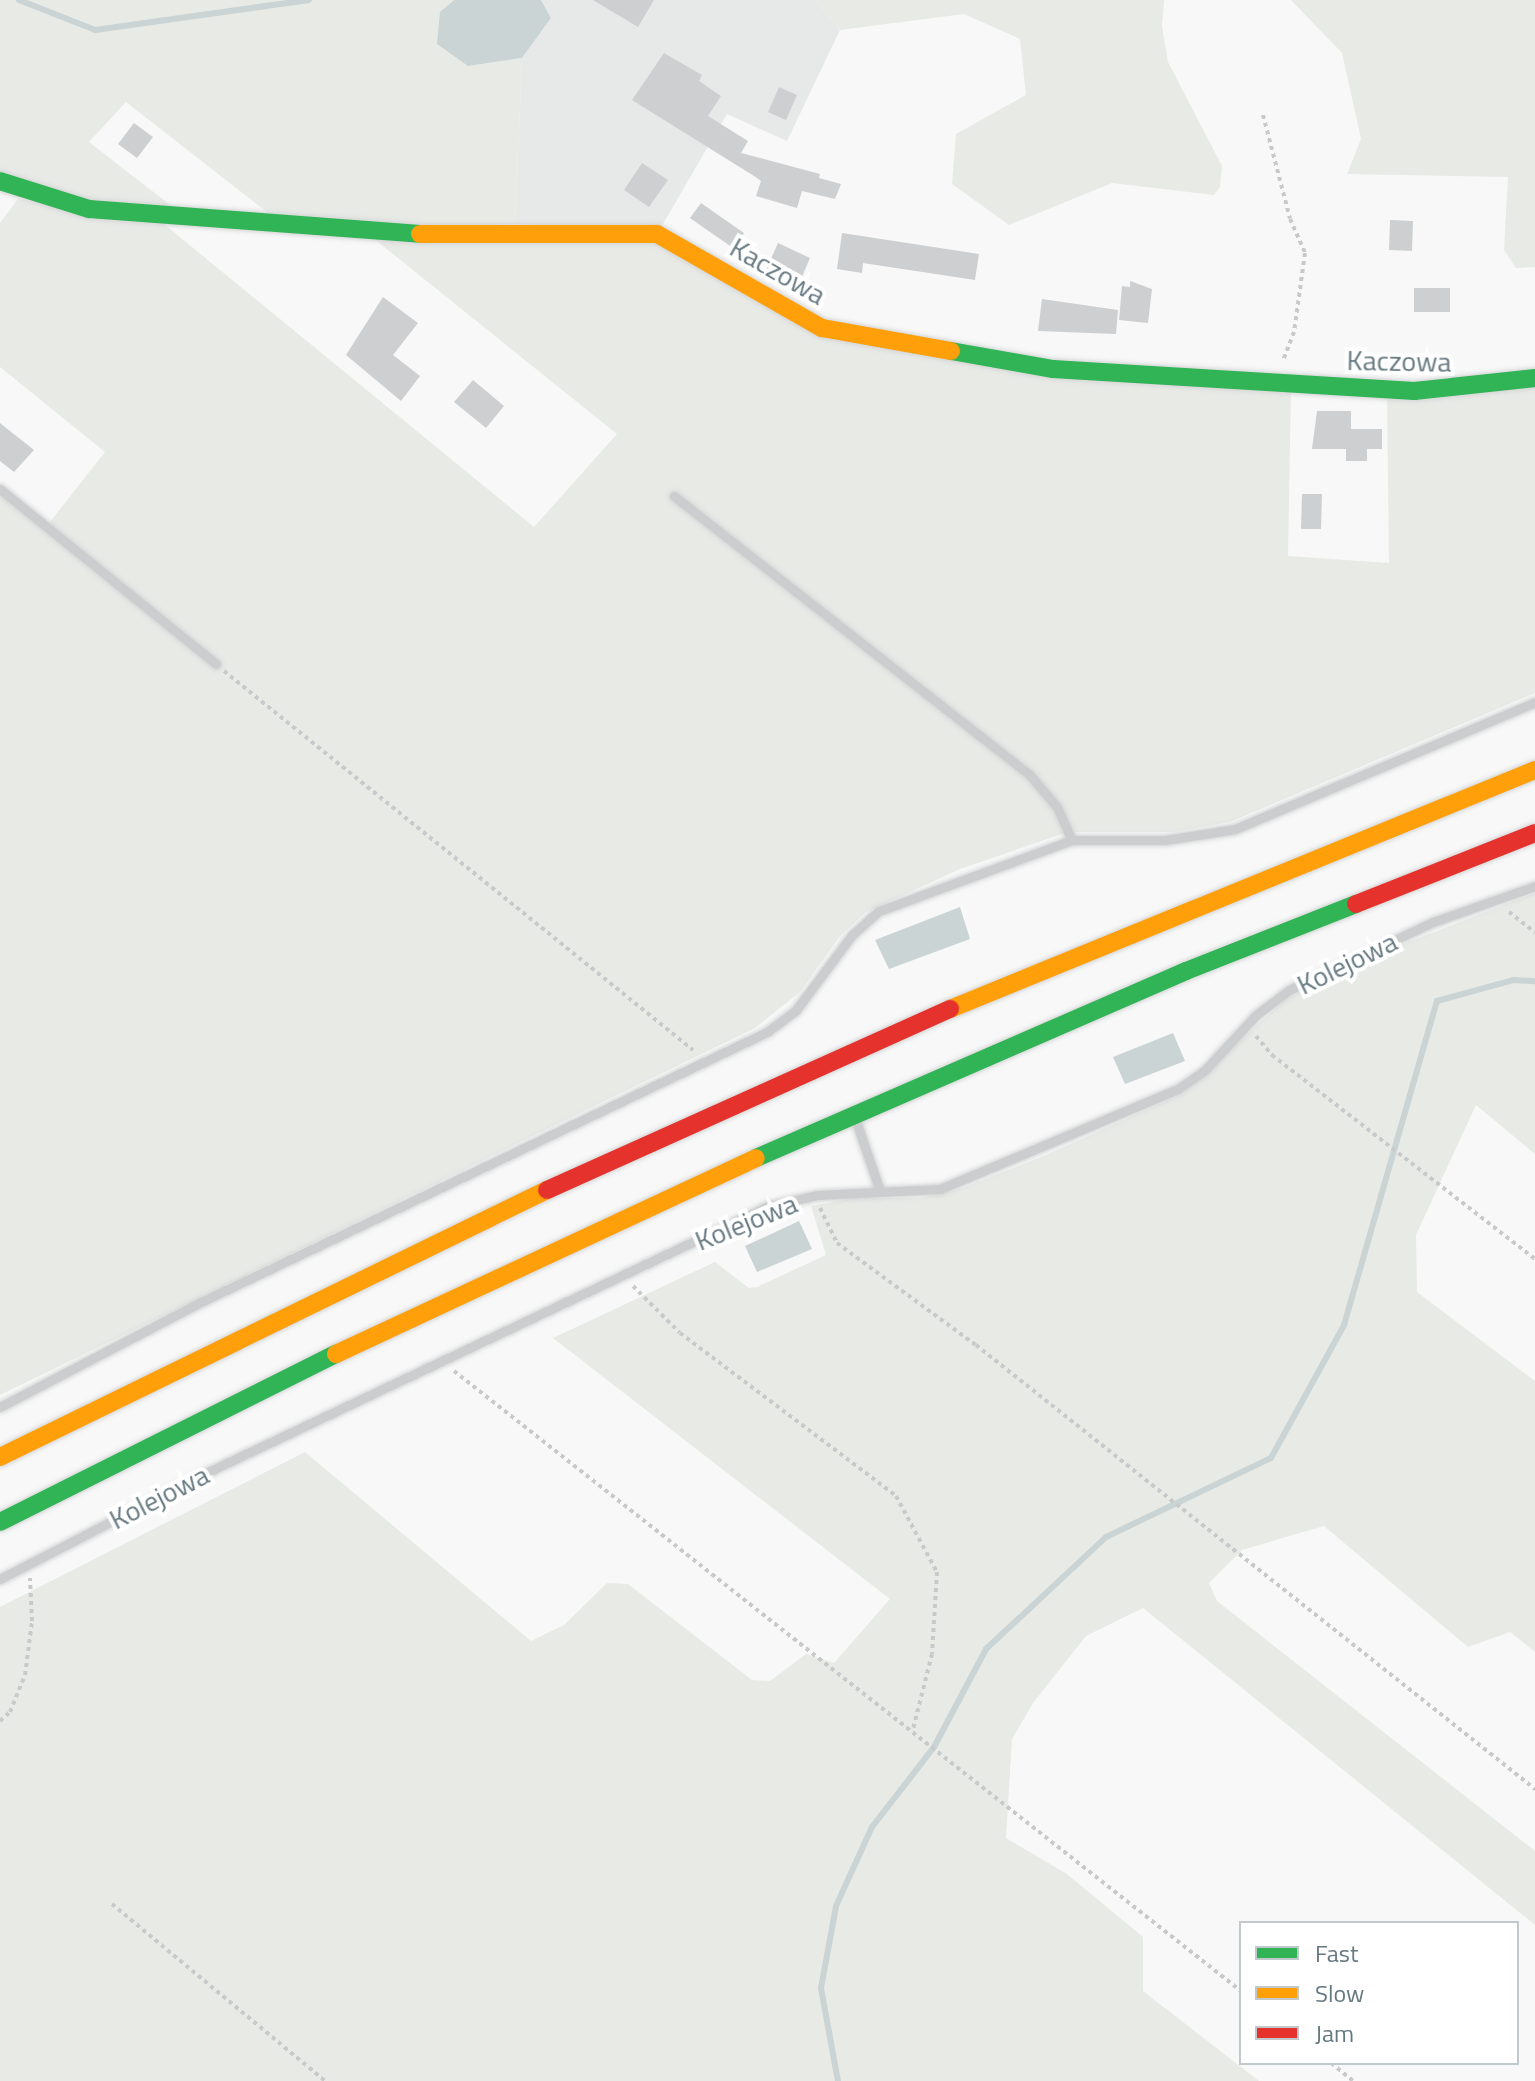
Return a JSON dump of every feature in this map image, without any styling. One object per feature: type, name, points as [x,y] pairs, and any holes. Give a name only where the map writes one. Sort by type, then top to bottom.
[{"type":"main road","name":"Kaczowa","points":[[0,181],[89,209],[424,234],[657,234],[822,328],[1053,369],[1273,385],[1441,392],[1535,378]]},
{"type":"main road","points":[[1474,793],[1535,762]]},
{"type":"main road","points":[[0,1457],[345,1285],[693,1122],[1026,975],[1535,770]]},
{"type":"main road","points":[[0,1522],[449,1299],[853,1114],[1186,971],[1535,833]]},
{"type":"lane","points":[[0,489],[216,664]]},
{"type":"lane","points":[[674,496],[1029,774],[1057,807],[1072,840]]},
{"type":"lane","points":[[0,1407],[203,1301],[767,1032],[796,1010],[852,935],[879,911],[1072,840],[1165,840],[1235,829],[1535,702]]},
{"type":"lane","name":"Kolejowa","points":[[0,1579],[442,1360],[766,1207],[817,1195],[940,1189],[981,1175],[1178,1089],[1204,1071],[1247,1025],[1289,990],[1332,968],[1535,886]]},
{"type":"lane","points":[[853,1114],[880,1191]]},
{"type":"path","points":[[1263,115],[1290,219],[1305,253],[1294,332],[1273,385]]},
{"type":"path","points":[[216,664],[706,1061]]},
{"type":"path","points":[[1494,900],[1535,932]]},
{"type":"path","points":[[1247,1025],[1272,1055],[1535,1259]]},
{"type":"path","points":[[817,1195],[837,1243],[976,1345],[1535,1789]]},
{"type":"path","points":[[624,1275],[680,1333],[896,1496],[937,1572],[932,1654],[913,1729]]},
{"type":"path","points":[[442,1360],[1239,1989]]},
{"type":"path","points":[[0,1721],[10,1712],[25,1675],[32,1621],[28,1564]]},
{"type":"path","points":[[112,1904],[325,2081]]},
{"type":"path","points":[[1333,2065],[1353,2081]]},
{"type":"shaded area","points":[[0,0],[454,0],[440,12],[469,66],[522,58],[515,224],[424,227],[272,216],[126,102],[89,142],[174,208],[91,202],[0,175]]},
{"type":"shaded area","points":[[454,0],[541,0],[551,18],[522,58],[468,66],[437,44],[440,12]]},
{"type":"shaded area","points":[[541,0],[815,0],[840,30],[787,141],[727,114],[660,229],[515,224],[522,58],[551,18]]},
{"type":"shaded area","points":[[815,0],[1164,0],[1162,26],[1168,62],[1222,166],[1220,187],[1214,195],[1112,183],[1009,225],[952,184],[956,134],[1026,95],[1020,39],[964,14],[840,30]]},
{"type":"shaded area","points":[[1291,0],[1535,0],[1535,267],[1516,268],[1504,250],[1508,177],[1347,174],[1361,139],[1342,53]]},
{"type":"shaded area","points":[[18,199],[159,220],[534,527],[617,434],[368,234],[656,241],[817,333],[1291,389],[1288,556],[1389,563],[1387,394],[1535,380],[1535,693],[1230,822],[1173,832],[1068,832],[960,869],[866,912],[840,936],[800,992],[755,1028],[0,1395],[0,489],[46,527],[105,452],[0,367],[0,223]]},
{"type":"shaded area","points":[[1535,893],[1535,1154],[1476,1105],[1416,1235],[1417,1292],[1535,1381],[1535,1652],[1510,1632],[1468,1647],[1324,1526],[1242,1550],[1209,1583],[1217,1601],[1535,1851],[1535,1925],[1143,1608],[1086,1636],[1033,1703],[1012,1739],[1006,1838],[1067,1874],[1143,1937],[1143,1991],[1259,2081],[0,2081],[0,1607],[305,1452],[531,1641],[564,1625],[607,1583],[628,1584],[752,1680],[770,1681],[806,1654],[834,1663],[890,1599],[553,1338],[715,1262],[749,1288],[757,1287],[826,1255],[811,1206],[855,1198],[921,1198],[963,1188],[1046,1155],[1182,1094],[1286,999],[1344,967]]},
{"type":"shaded area","points":[[960,907],[970,939],[889,969],[875,940]]},
{"type":"shaded area","points":[[1173,1033],[1185,1061],[1125,1084],[1113,1057]]},
{"type":"shaded area","points":[[799,1221],[812,1249],[757,1272],[745,1246]]},
{"type":"building","points":[[593,0],[654,0],[638,27]]},
{"type":"building","points":[[664,53],[702,75],[699,81],[721,96],[708,116],[748,141],[741,153],[820,174],[819,178],[841,184],[835,199],[802,191],[797,208],[756,196],[761,181],[632,100]]},
{"type":"building","points":[[779,87],[797,95],[786,120],[768,112]]},
{"type":"building","points":[[134,123],[153,137],[137,158],[118,144]]},
{"type":"building","points":[[642,163],[668,180],[649,207],[624,190]]},
{"type":"building","points":[[701,203],[744,233],[733,248],[690,218]]},
{"type":"building","points":[[1390,220],[1413,221],[1412,251],[1389,250]]},
{"type":"building","points":[[842,233],[979,254],[975,280],[863,263],[862,273],[837,269]]},
{"type":"building","points":[[778,243],[810,258],[799,284],[766,270]]},
{"type":"building","points":[[1130,281],[1152,289],[1148,323],[1119,320],[1122,286],[1130,287]]},
{"type":"building","points":[[1414,288],[1450,288],[1450,312],[1414,312]]},
{"type":"building","points":[[383,297],[418,323],[393,355],[420,376],[401,401],[346,355]]},
{"type":"building","points":[[1042,299],[1118,310],[1116,334],[1038,331]]},
{"type":"building","points":[[473,380],[504,406],[486,428],[454,402]]},
{"type":"building","points":[[1317,411],[1351,411],[1351,429],[1382,429],[1382,449],[1367,449],[1367,461],[1346,461],[1346,449],[1312,449]]},
{"type":"building","points":[[0,423],[34,450],[14,472],[0,461]]},
{"type":"building","points":[[1302,494],[1322,494],[1321,529],[1301,529]]},
{"type":"waterway","points":[[19,0],[95,30],[309,0]]},
{"type":"waterway","points":[[838,2081],[821,1988],[836,1906],[872,1827],[934,1747],[986,1649],[1106,1537],[1271,1458],[1344,1325],[1437,1001],[1513,980],[1535,981]]},
{"type":"traffic: fast","points":[[0,181],[89,209],[420,234]]},
{"type":"traffic: fast","points":[[951,351],[1053,369],[1414,391],[1535,378]]},
{"type":"traffic: fast","points":[[756,1158],[1186,971],[1356,904]]},
{"type":"traffic: fast","points":[[0,1522],[336,1354]]},
{"type":"traffic: slow","points":[[420,234],[657,234],[822,328],[951,351]]},
{"type":"traffic: slow","points":[[950,1009],[1535,770]]},
{"type":"traffic: slow","points":[[336,1354],[756,1158]]},
{"type":"traffic: slow","points":[[0,1457],[547,1190]]},
{"type":"traffic: jam","points":[[1356,904],[1535,833]]},
{"type":"traffic: jam","points":[[547,1190],[950,1009]]}]
